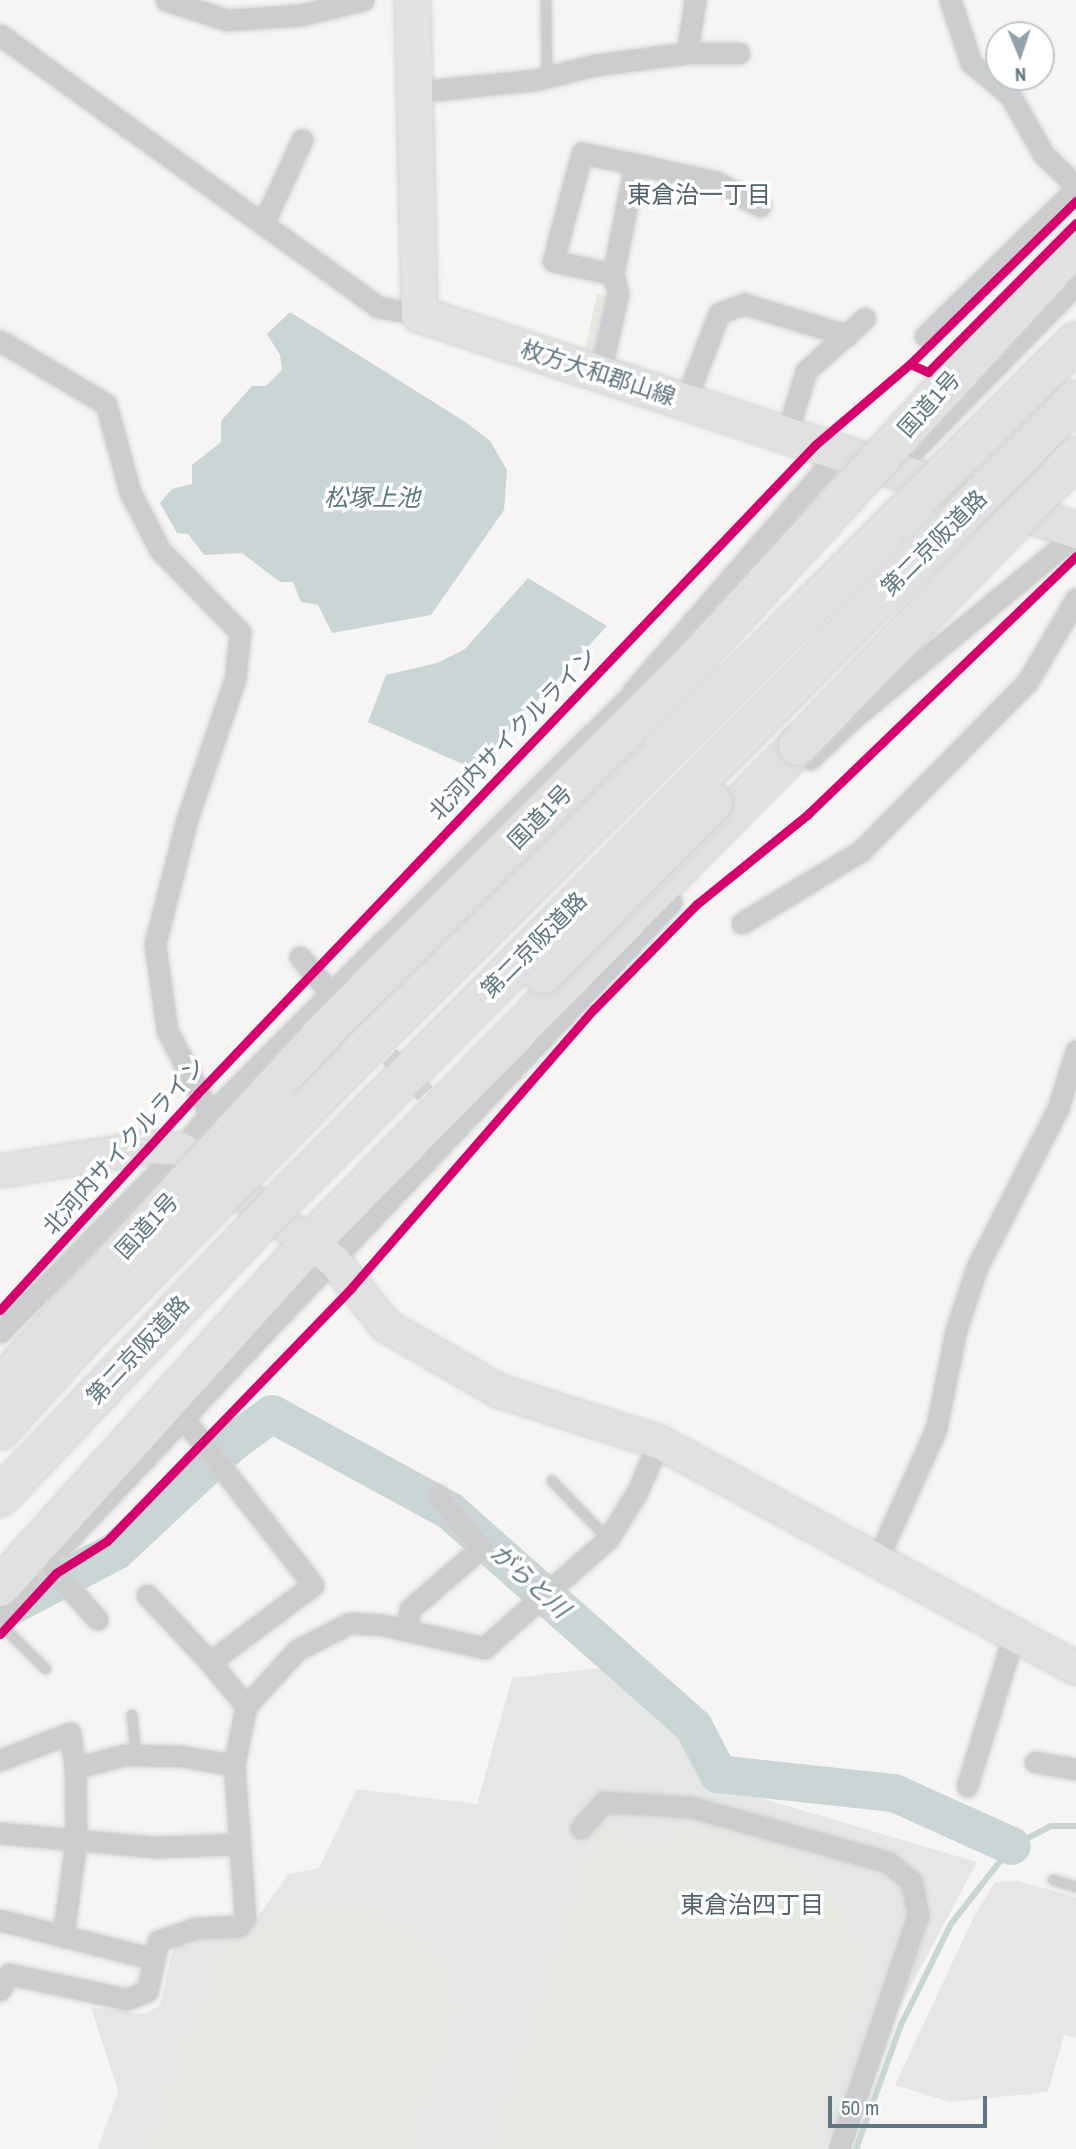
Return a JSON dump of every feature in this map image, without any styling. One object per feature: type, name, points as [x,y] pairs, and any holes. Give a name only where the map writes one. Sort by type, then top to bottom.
[{"type":"highway","name":"国道1号","points":[[0,1385],[323,1034],[694,662],[1076,245]]},
{"type":"highway","points":[[221,1196],[344,1037],[498,894],[976,377],[1076,279]]},
{"type":"highway","name":"第二京阪道路","points":[[0,1430],[221,1196],[1076,342]]},
{"type":"highway","name":"第二京阪道路","points":[[0,1497],[399,1081],[1076,400]]},
{"type":"highway","points":[[117,1372],[264,1251],[1076,436]]},
{"type":"highway","points":[[0,1587],[38,1558],[978,554],[1076,457]]},
{"type":"main road","points":[[412,0],[418,314]]},
{"type":"main road","name":"枚方大和郡山線","points":[[418,314],[1076,533]]},
{"type":"street","points":[[166,0],[227,20],[300,15],[363,0]]},
{"type":"street","points":[[687,53],[695,0]]},
{"type":"street","points":[[925,337],[1076,188],[1044,155],[1010,95],[971,63],[950,0]]},
{"type":"street","points":[[0,35],[377,307],[418,314]]},
{"type":"street","points":[[414,92],[547,76],[687,53],[738,53]]},
{"type":"street","points":[[262,224],[302,140]]},
{"type":"street","points":[[613,274],[553,261],[582,152],[716,182],[760,206]]},
{"type":"street","points":[[600,374],[618,293],[613,274],[635,164]]},
{"type":"street","points":[[893,471],[1076,285]]},
{"type":"street","points":[[685,402],[719,313],[744,304],[847,335]]},
{"type":"street","points":[[786,436],[806,371],[865,318]]},
{"type":"street","points":[[0,341],[106,404],[130,492],[160,550],[240,632],[235,679],[187,819],[155,944],[167,1030],[210,1114]]},
{"type":"street","points":[[0,1332],[181,1149],[210,1114],[333,996],[625,701],[839,453]]},
{"type":"street","points":[[0,1614],[38,1558],[184,1419],[322,1252],[752,815],[853,718],[1076,533]]},
{"type":"street","points":[[853,718],[978,554]]},
{"type":"street","points":[[742,923],[861,851],[1028,681],[1076,598]]},
{"type":"street","points":[[625,701],[694,662]]},
{"type":"street","points":[[300,957],[333,996]]},
{"type":"street","points":[[877,1560],[936,1429],[957,1330],[977,1268],[1058,1108],[1076,1051]]},
{"type":"street","points":[[0,1171],[140,1149],[181,1149],[322,1252],[386,1326],[499,1391],[659,1442],[1076,1668]]},
{"type":"street","points":[[184,1419],[313,1585],[210,1662]]},
{"type":"street","points":[[0,1990],[9,1974],[127,1999],[147,1991],[158,1941],[195,1928],[239,1926],[245,1918],[237,1844],[234,1765],[246,1706],[297,1650],[350,1623],[406,1630],[484,1648],[608,1539],[637,1492],[659,1442]]},
{"type":"street","points":[[406,1630],[410,1608],[481,1548],[437,1495]]},
{"type":"street","points":[[38,1558],[97,1619]]},
{"type":"street","points":[[147,1595],[210,1662],[246,1706]]},
{"type":"street","points":[[967,1786],[1014,1634]]},
{"type":"street","points":[[0,1760],[69,1732],[75,1768],[76,1842],[63,1936]]},
{"type":"street","points":[[75,1768],[136,1755],[234,1765]]},
{"type":"street","points":[[1035,1762],[1076,1769]]},
{"type":"street","points":[[581,1828],[604,1802],[691,1807],[888,1862],[911,1881],[918,1915],[839,2149]]},
{"type":"street","points":[[0,1833],[76,1842],[155,1847],[237,1844]]},
{"type":"street","points":[[0,1920],[155,1959]]},
{"type":"lane","points":[[546,0],[547,76]]},
{"type":"lane","points":[[552,1481],[608,1539]]},
{"type":"lane","points":[[0,1624],[46,1670]]},
{"type":"lane","points":[[132,1715],[136,1755]]},
{"type":"lane","points":[[1053,1880],[1076,1887]]},
{"type":"shaded area","points":[[597,294],[609,296],[596,353],[585,349]]},
{"type":"shaded area","points":[[599,1668],[688,1735],[710,1783],[977,1862],[824,2149],[98,2149],[118,2091],[91,2007],[145,2014],[160,2005],[173,1949],[192,1939],[235,1935],[252,1925],[288,1874],[319,1868],[357,1789],[477,1804],[512,1678]]},
{"type":"shaded area","points":[[594,1828],[644,1845],[693,1830],[716,1829],[771,1843],[794,1856],[841,1908],[855,1934],[862,1966],[858,2000],[808,2149],[488,2149]]},
{"type":"shaded area","points":[[1018,1881],[1076,1897],[1076,2038],[1064,2035],[1048,2092],[950,2102],[895,2085],[975,1914],[995,1882]]},
{"type":"shaded area","points":[[312,1900],[347,1902],[398,1920],[434,1954],[446,1977],[457,2014],[408,2149],[147,2149],[217,1952],[273,1926],[276,1907]]},
{"type":"water","name":"松塚上池","points":[[290,312],[467,423],[490,441],[507,470],[504,510],[431,615],[332,633],[318,605],[301,602],[293,582],[280,582],[242,553],[204,555],[188,534],[177,533],[160,503],[172,489],[192,484],[192,465],[221,442],[221,421],[252,386],[266,386],[282,370],[280,355],[267,334]]},
{"type":"water","points":[[528,578],[607,626],[486,756],[467,766],[368,722],[386,675],[437,663],[465,649]]},
{"type":"waterway","name":"がらと川","points":[[0,1612],[116,1551],[232,1443],[272,1414],[450,1511],[694,1727],[718,1774],[894,1793],[1012,1846]]},
{"type":"waterway","points":[[856,2149],[901,2025],[951,1924],[1012,1846],[1051,1826],[1076,1826]]},
{"type":"tunnel","points":[[368,1033],[447,1116]]},
{"type":"cycle path","points":[[910,364],[1076,201]]},
{"type":"cycle path","name":"北河内サイクルライン","points":[[0,1310],[197,1094],[815,445],[910,364],[928,372],[1076,223]]},
{"type":"cycle path","points":[[0,1634],[56,1573],[107,1541],[352,1287],[594,1009],[697,904],[808,814],[1076,556]]},
{"type":"district","name":"東倉治一丁目","points":[[699,195]]},
{"type":"district","name":"東倉治四丁目","points":[[752,1905]]}]
